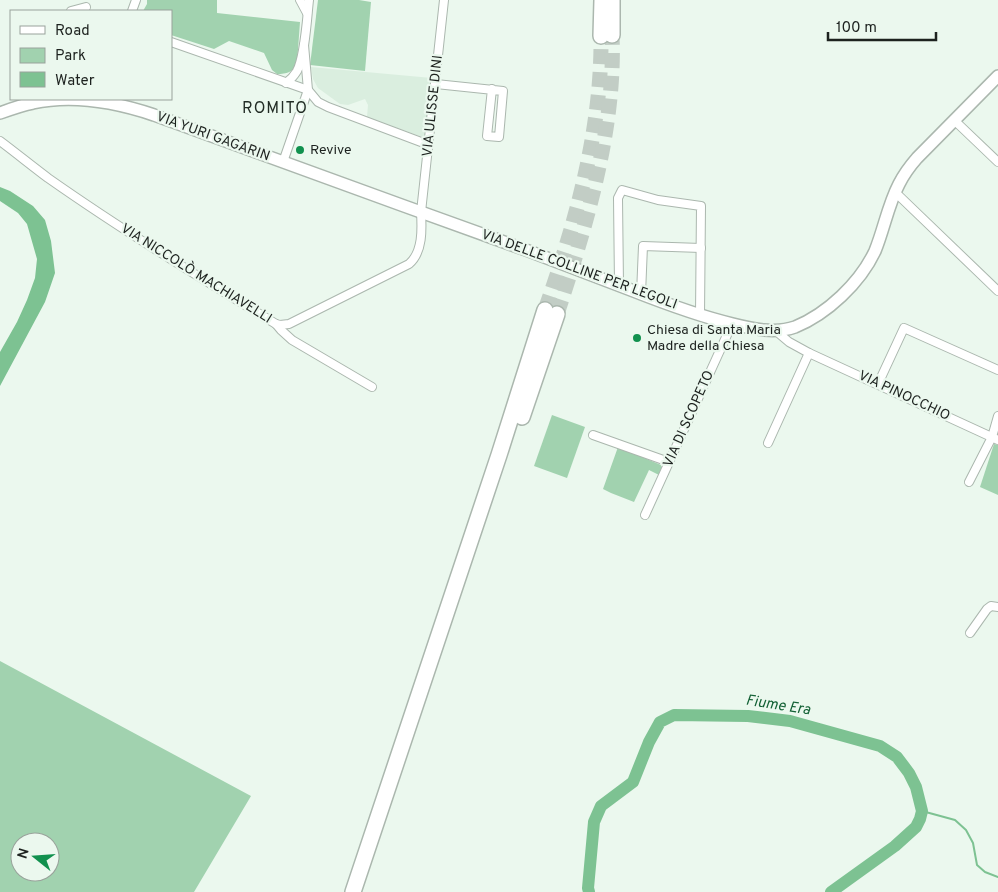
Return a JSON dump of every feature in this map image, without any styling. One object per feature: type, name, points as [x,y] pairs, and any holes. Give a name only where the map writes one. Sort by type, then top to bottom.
[{"type":"highway","points":[[602,0],[606,36],[612,0]]},
{"type":"highway","points":[[353,892],[499,455],[551,312],[491,507],[362,892]]},
{"type":"street","points":[[300,0],[308,13]]},
{"type":"street","points":[[286,83],[298,70],[304,45],[309,0]]},
{"type":"street","name":"VIA ULISSE DINI","points":[[421,212],[444,0]]},
{"type":"street","points":[[172,42],[308,90],[318,102],[328,107],[429,145]]},
{"type":"street","points":[[283,162],[308,90],[304,45]]},
{"type":"street","name":"VIA DELLE COLLINE PER LEGOLI","points":[[421,212],[700,315],[762,330],[786,330],[816,316],[859,278],[875,250],[895,192],[903,176],[916,158],[998,76]]},
{"type":"street","points":[[436,84],[503,91],[499,137],[487,136],[492,90]]},
{"type":"street","name":"VIA YURI GAGARIN","points":[[0,113],[36,102],[58,100]]},
{"type":"street","name":"VIA YURI GAGARIN","points":[[104,100],[142,111],[421,212]]},
{"type":"street","points":[[954,120],[998,162]]},
{"type":"street","name":"VIA NICCOLÒ MACHIAVELLI","points":[[0,141],[47,177],[117,225],[280,325],[292,323],[409,264],[416,257],[419,247],[422,223],[421,212]]},
{"type":"street","points":[[619,286],[618,198],[622,190],[658,200],[701,206],[700,315]]},
{"type":"street","points":[[895,192],[998,291]]},
{"type":"street","points":[[640,294],[643,246],[701,248]]},
{"type":"street","points":[[276,324],[292,340],[372,387]]},
{"type":"street","name":"VIA DI SCOPETO","points":[[645,515],[732,324]]},
{"type":"street","points":[[878,384],[904,328],[998,370]]},
{"type":"street","name":"VIA PINOCCHIO","points":[[776,331],[788,342],[809,353],[995,438]]},
{"type":"street","points":[[768,443],[809,353]]},
{"type":"street","points":[[969,482],[995,438],[998,416]]},
{"type":"street","points":[[593,435],[669,462]]},
{"type":"street","points":[[970,633],[987,609],[991,606],[998,607]]},
{"type":"shaded area","points":[[311,67],[432,78],[425,138],[367,117],[368,105],[365,99],[348,105],[340,104],[318,88],[313,79]]},
{"type":"green space","points":[[147,0],[217,0],[217,13],[300,22],[297,63],[294,69],[289,72],[277,74],[272,70],[264,53],[229,41],[214,49],[172,35],[172,10],[144,10]]},
{"type":"green space","points":[[318,0],[359,0],[371,2],[365,71],[310,65]]},
{"type":"green space","points":[[552,415],[585,427],[567,478],[534,466]]},
{"type":"green space","points":[[994,444],[998,445],[998,495],[980,487]]},
{"type":"green space","points":[[618,447],[661,465],[662,468],[659,475],[649,470],[634,502],[603,489]]},
{"type":"green space","points":[[0,661],[251,796],[194,892],[0,892]]},
{"type":"water","points":[[0,187],[10,191],[33,206],[45,220],[51,241],[55,273],[45,302],[0,386],[0,352],[27,300],[35,278],[37,259],[27,224],[18,213],[0,201]]},
{"type":"waterway","name":"Fiume Era","points":[[589,892],[594,822],[601,806],[633,782],[649,742],[660,722],[674,715],[748,716],[790,721],[880,746],[897,757],[909,773],[916,787],[922,811],[920,819],[916,827],[895,846],[831,892]]},
{"type":"waterway","points":[[922,811],[955,820],[966,830],[973,843],[977,865],[985,872],[998,877]]},
{"type":"tunnel","points":[[557,314],[588,212],[604,141],[612,70],[612,35]]},
{"type":"tunnel","points":[[545,310],[577,209],[592,141],[597,106],[601,36]]},
{"type":"place","name":"Revive","points":[[300,150]]},
{"type":"place","name":"Chiesa di Santa Maria Madre della Chiesa","points":[[637,338]]},
{"type":"district","name":"ROMITO","points":[[275,109]]}]
